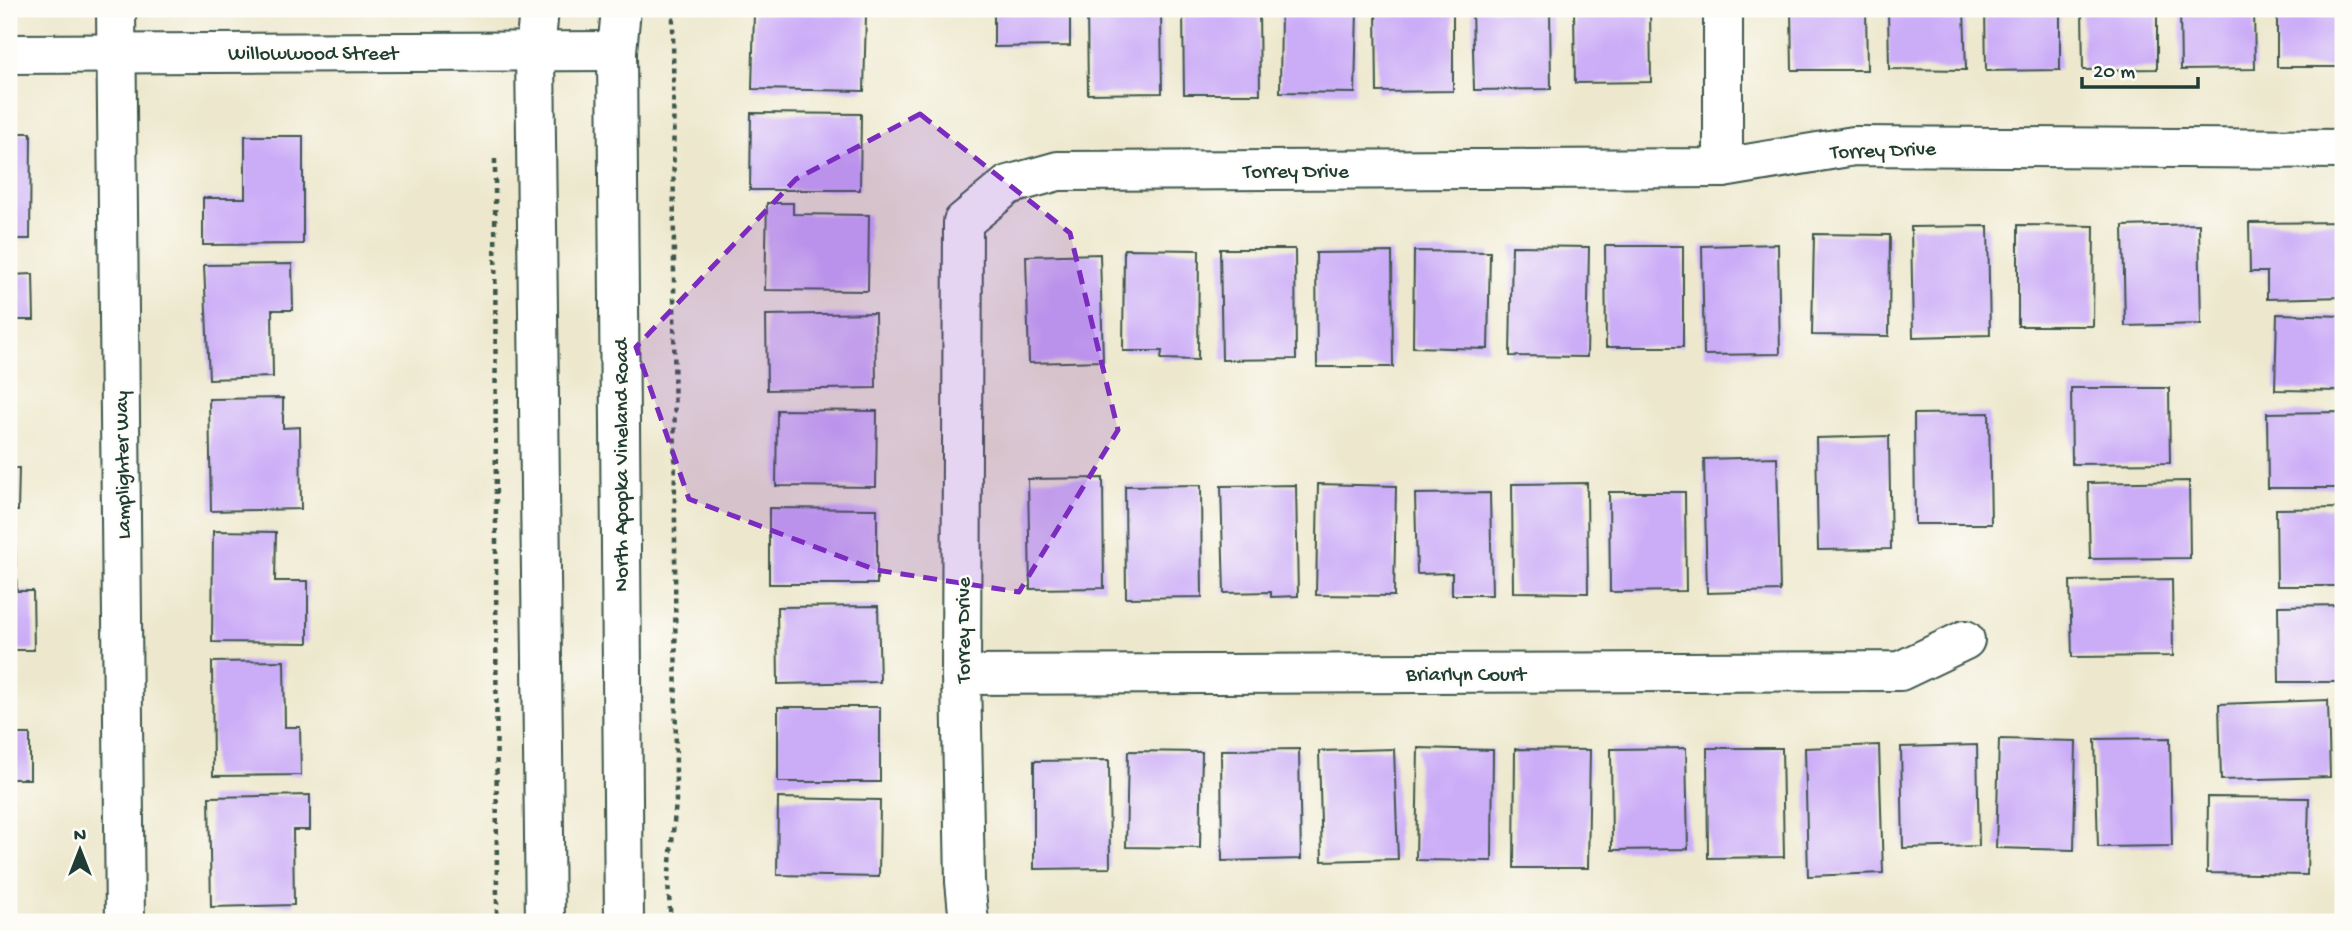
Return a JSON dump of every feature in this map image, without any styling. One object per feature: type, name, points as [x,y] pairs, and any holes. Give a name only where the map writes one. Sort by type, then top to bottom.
[{"type":"street","name":"Lamplighter Way","points":[[116,9],[125,922]]},
{"type":"street","points":[[539,9],[535,52],[545,922]]},
{"type":"street","name":"North Apopka Vineland Road","points":[[621,9],[617,51],[624,922]]},
{"type":"street","points":[[1723,9],[1723,168]]},
{"type":"street","name":"Willowwood Street","points":[[9,54],[617,51]]},
{"type":"street","name":"Torrey Drive","points":[[969,922],[965,882],[961,675],[963,222],[1008,185],[1058,171],[1723,168],[1854,146],[2343,149]]},
{"type":"street","name":"Briarlyn Court","points":[[961,675],[1900,671],[1965,639]]},
{"type":"path","points":[[671,922],[668,883],[676,802],[673,9]]},
{"type":"path","points":[[496,153],[493,165],[496,922]]},
{"type":"highlighted area","points":[[920,114],[1070,233],[1118,430],[1019,592],[876,570],[689,499],[636,347],[796,179]]},
{"type":"building","points":[[994,9],[1070,9],[1070,46],[994,47]]},
{"type":"building","points":[[1087,9],[1161,9],[1162,93],[1088,94]]},
{"type":"building","points":[[1183,9],[1259,9],[1260,94],[1184,94]]},
{"type":"building","points":[[1281,9],[1357,9],[1355,93],[1280,92]]},
{"type":"building","points":[[1376,9],[1453,9],[1453,91],[1377,92]]},
{"type":"building","points":[[1472,9],[1550,9],[1551,89],[1474,90]]},
{"type":"building","points":[[1574,9],[1650,9],[1651,82],[1575,83]]},
{"type":"building","points":[[1791,9],[1866,9],[1867,70],[1792,70]]},
{"type":"building","points":[[1888,9],[1964,9],[1966,70],[1889,69]]},
{"type":"building","points":[[1985,9],[2060,9],[2060,70],[1986,71]]},
{"type":"building","points":[[2082,9],[2157,9],[2157,69],[2083,70]]},
{"type":"building","points":[[2180,9],[2254,9],[2255,69],[2181,70]]},
{"type":"building","points":[[2277,9],[2343,9],[2343,67],[2277,67]]},
{"type":"building","points":[[754,13],[866,15],[864,91],[752,89]]},
{"type":"building","points":[[751,113],[861,114],[860,190],[750,190]]},
{"type":"building","points":[[9,133],[31,133],[30,239],[9,239]]},
{"type":"building","points":[[245,136],[303,136],[303,244],[203,245],[203,198],[245,198]]},
{"type":"building","points":[[767,203],[793,203],[793,214],[869,215],[868,291],[765,290]]},
{"type":"building","points":[[2343,222],[2343,297],[2267,299],[2267,272],[2250,272],[2249,223]]},
{"type":"building","points":[[2199,224],[2201,324],[2125,326],[2123,226]]},
{"type":"building","points":[[2018,225],[2094,226],[2093,326],[2018,326]]},
{"type":"building","points":[[1988,226],[1990,335],[1913,337],[1911,227]]},
{"type":"building","points":[[1814,234],[1890,235],[1889,336],[1812,335]]},
{"type":"building","points":[[1778,244],[1780,354],[1704,355],[1702,246]]},
{"type":"building","points":[[1512,246],[1589,247],[1587,357],[1510,356]]},
{"type":"building","points":[[1605,246],[1683,246],[1683,347],[1606,347]]},
{"type":"building","points":[[1124,249],[1199,250],[1198,360],[1161,359],[1162,351],[1123,351]]},
{"type":"building","points":[[1220,249],[1295,249],[1296,359],[1222,360]]},
{"type":"building","points":[[1414,251],[1490,252],[1488,349],[1413,347]]},
{"type":"building","points":[[1392,252],[1393,367],[1317,367],[1316,253]]},
{"type":"building","points":[[1100,254],[1103,361],[1029,363],[1026,256]]},
{"type":"building","points":[[292,264],[293,310],[272,310],[273,377],[209,379],[204,265]]},
{"type":"building","points":[[33,274],[34,320],[9,320],[9,275]]},
{"type":"building","points":[[875,313],[876,388],[767,390],[766,315]]},
{"type":"building","points":[[2277,314],[2343,316],[2343,391],[2275,390]]},
{"type":"building","points":[[2071,388],[2169,388],[2170,463],[2072,464]]},
{"type":"building","points":[[283,398],[283,428],[300,427],[301,509],[211,511],[209,399]]},
{"type":"building","points":[[777,410],[877,411],[876,487],[776,486]]},
{"type":"building","points":[[2343,412],[2343,488],[2268,488],[2267,413]]},
{"type":"building","points":[[1989,413],[1991,524],[1915,524],[1914,414]]},
{"type":"building","points":[[1889,436],[1891,549],[1818,550],[1816,438]]},
{"type":"building","points":[[1777,457],[1780,591],[1707,593],[1704,459]]},
{"type":"building","points":[[9,468],[19,468],[18,511],[9,511]]},
{"type":"building","points":[[1103,478],[1104,588],[1030,589],[1028,479]]},
{"type":"building","points":[[2189,481],[2190,558],[2090,559],[2088,483]]},
{"type":"building","points":[[1587,483],[1588,593],[1513,592],[1512,484]]},
{"type":"building","points":[[1318,484],[1396,486],[1394,596],[1316,595]]},
{"type":"building","points":[[1201,485],[1202,597],[1126,598],[1125,486]]},
{"type":"building","points":[[1296,485],[1298,596],[1271,597],[1271,592],[1224,593],[1221,486]]},
{"type":"building","points":[[1609,492],[1685,492],[1686,591],[1610,592]]},
{"type":"building","points":[[1490,493],[1492,595],[1452,595],[1452,573],[1417,574],[1415,494]]},
{"type":"building","points":[[769,508],[877,509],[877,584],[769,584]]},
{"type":"building","points":[[2343,508],[2343,586],[2277,586],[2276,509]]},
{"type":"building","points":[[213,531],[276,532],[275,581],[308,581],[308,643],[212,642]]},
{"type":"building","points":[[9,539],[15,539],[17,591],[33,591],[34,650],[9,650]]},
{"type":"building","points":[[2172,579],[2173,656],[2072,657],[2070,581]]},
{"type":"building","points":[[2343,605],[2343,682],[2279,682],[2278,606]]},
{"type":"building","points":[[878,606],[880,682],[778,684],[777,607]]},
{"type":"building","points":[[284,661],[285,727],[300,727],[301,775],[213,776],[212,662]]},
{"type":"building","points":[[2328,700],[2330,777],[2221,780],[2219,704]]},
{"type":"building","points":[[778,707],[880,707],[880,782],[778,782]]},
{"type":"building","points":[[9,734],[30,734],[30,779],[9,779]]},
{"type":"building","points":[[2170,738],[2172,846],[2098,847],[2095,739]]},
{"type":"building","points":[[1999,739],[2076,741],[2074,850],[1996,848]]},
{"type":"building","points":[[1879,745],[1883,873],[1808,876],[1805,748]]},
{"type":"building","points":[[1977,745],[1979,846],[1903,848],[1901,747]]},
{"type":"building","points":[[1418,748],[1493,750],[1492,861],[1416,860]]},
{"type":"building","points":[[1686,748],[1688,849],[1612,850],[1611,749]]},
{"type":"building","points":[[1707,748],[1782,748],[1784,857],[1708,858]]},
{"type":"building","points":[[1299,749],[1301,859],[1222,861],[1221,750]]},
{"type":"building","points":[[1394,749],[1398,859],[1322,861],[1319,751]]},
{"type":"building","points":[[1515,749],[1590,750],[1588,868],[1514,868]]},
{"type":"building","points":[[1128,751],[1202,752],[1200,848],[1126,847]]},
{"type":"building","points":[[1109,760],[1110,868],[1034,869],[1034,761]]},
{"type":"building","points":[[310,795],[310,830],[293,830],[294,905],[211,907],[209,797]]},
{"type":"building","points":[[2208,797],[2309,798],[2307,875],[2207,873]]},
{"type":"building","points":[[778,798],[880,800],[879,877],[777,875]]}]
